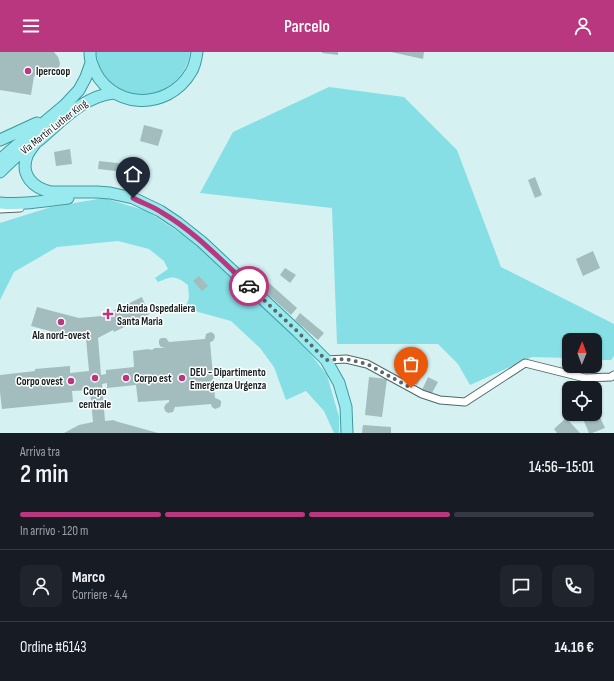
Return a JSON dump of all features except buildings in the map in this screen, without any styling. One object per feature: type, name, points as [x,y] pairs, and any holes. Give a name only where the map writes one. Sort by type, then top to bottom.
[{"type":"main road","points":[[90,58],[96,75],[104,85],[114,93],[128,99],[142,101],[156,100],[171,94],[182,84],[191,72],[197,52]]},
{"type":"main road","name":"Via Martin Luther King","points":[[0,160],[65,105],[79,90],[86,77],[90,58]]},
{"type":"main road","name":"Via Martin Luther King","points":[[0,172],[15,158],[90,99],[114,93]]},
{"type":"main road","points":[[0,140],[49,118]]},
{"type":"main road","points":[[38,141],[27,155],[25,164],[26,173],[30,181],[36,187],[43,191],[51,192],[110,193],[133,198],[160,211],[202,242],[294,327],[326,360],[339,383],[346,407],[347,433]]},
{"type":"main road","points":[[0,203],[10,204],[68,198],[133,198]]},
{"type":"street","points":[[0,209],[26,207],[44,201]]},
{"type":"street","points":[[326,360],[346,359],[367,364],[422,394],[440,400],[465,402],[525,364],[585,378],[613,377]]},
{"type":"shaded area","points":[[96,52],[190,52],[186,67],[177,79],[166,88],[153,93],[140,94],[128,92],[116,86],[106,77],[99,66]]},
{"type":"shaded area","points":[[329,87],[404,97],[457,150],[501,267],[614,324],[614,356],[611,360],[602,360],[602,333],[562,333],[562,358],[532,357],[470,385],[458,364],[438,344],[337,344],[332,208],[200,193],[233,132]]},
{"type":"shaded area","points":[[104,198],[147,211],[222,261],[279,314],[327,375],[339,417],[339,433],[334,433],[324,411],[306,391],[286,400],[274,367],[260,348],[231,321],[191,310],[186,306],[189,298],[188,285],[176,278],[170,278],[158,282],[155,278],[168,269],[164,261],[149,249],[118,241],[57,247],[14,272],[0,300],[0,223],[51,207]]},
{"type":"way so far","points":[[249,286],[326,360],[346,359],[367,364],[411,388]]},
{"type":"place","name":"Ipercoop","points":[[28,71]]},
{"type":"place","name":"Azienda Ospedaliera Santa Maria","points":[[108,314]]},
{"type":"place","name":"Ala nord-ovest","points":[[61,322]]},
{"type":"place","name":"Corpo centrale","points":[[95,378]]},
{"type":"place","name":"Corpo est","points":[[126,378]]},
{"type":"place","name":"DEU - Dipartimento Emergenza Urgenza","points":[[182,378]]},
{"type":"place","name":"Corpo ovest","points":[[71,381]]},
{"type":"route","points":[[133,198],[160,211],[178,223],[202,242],[249,286]]}]
